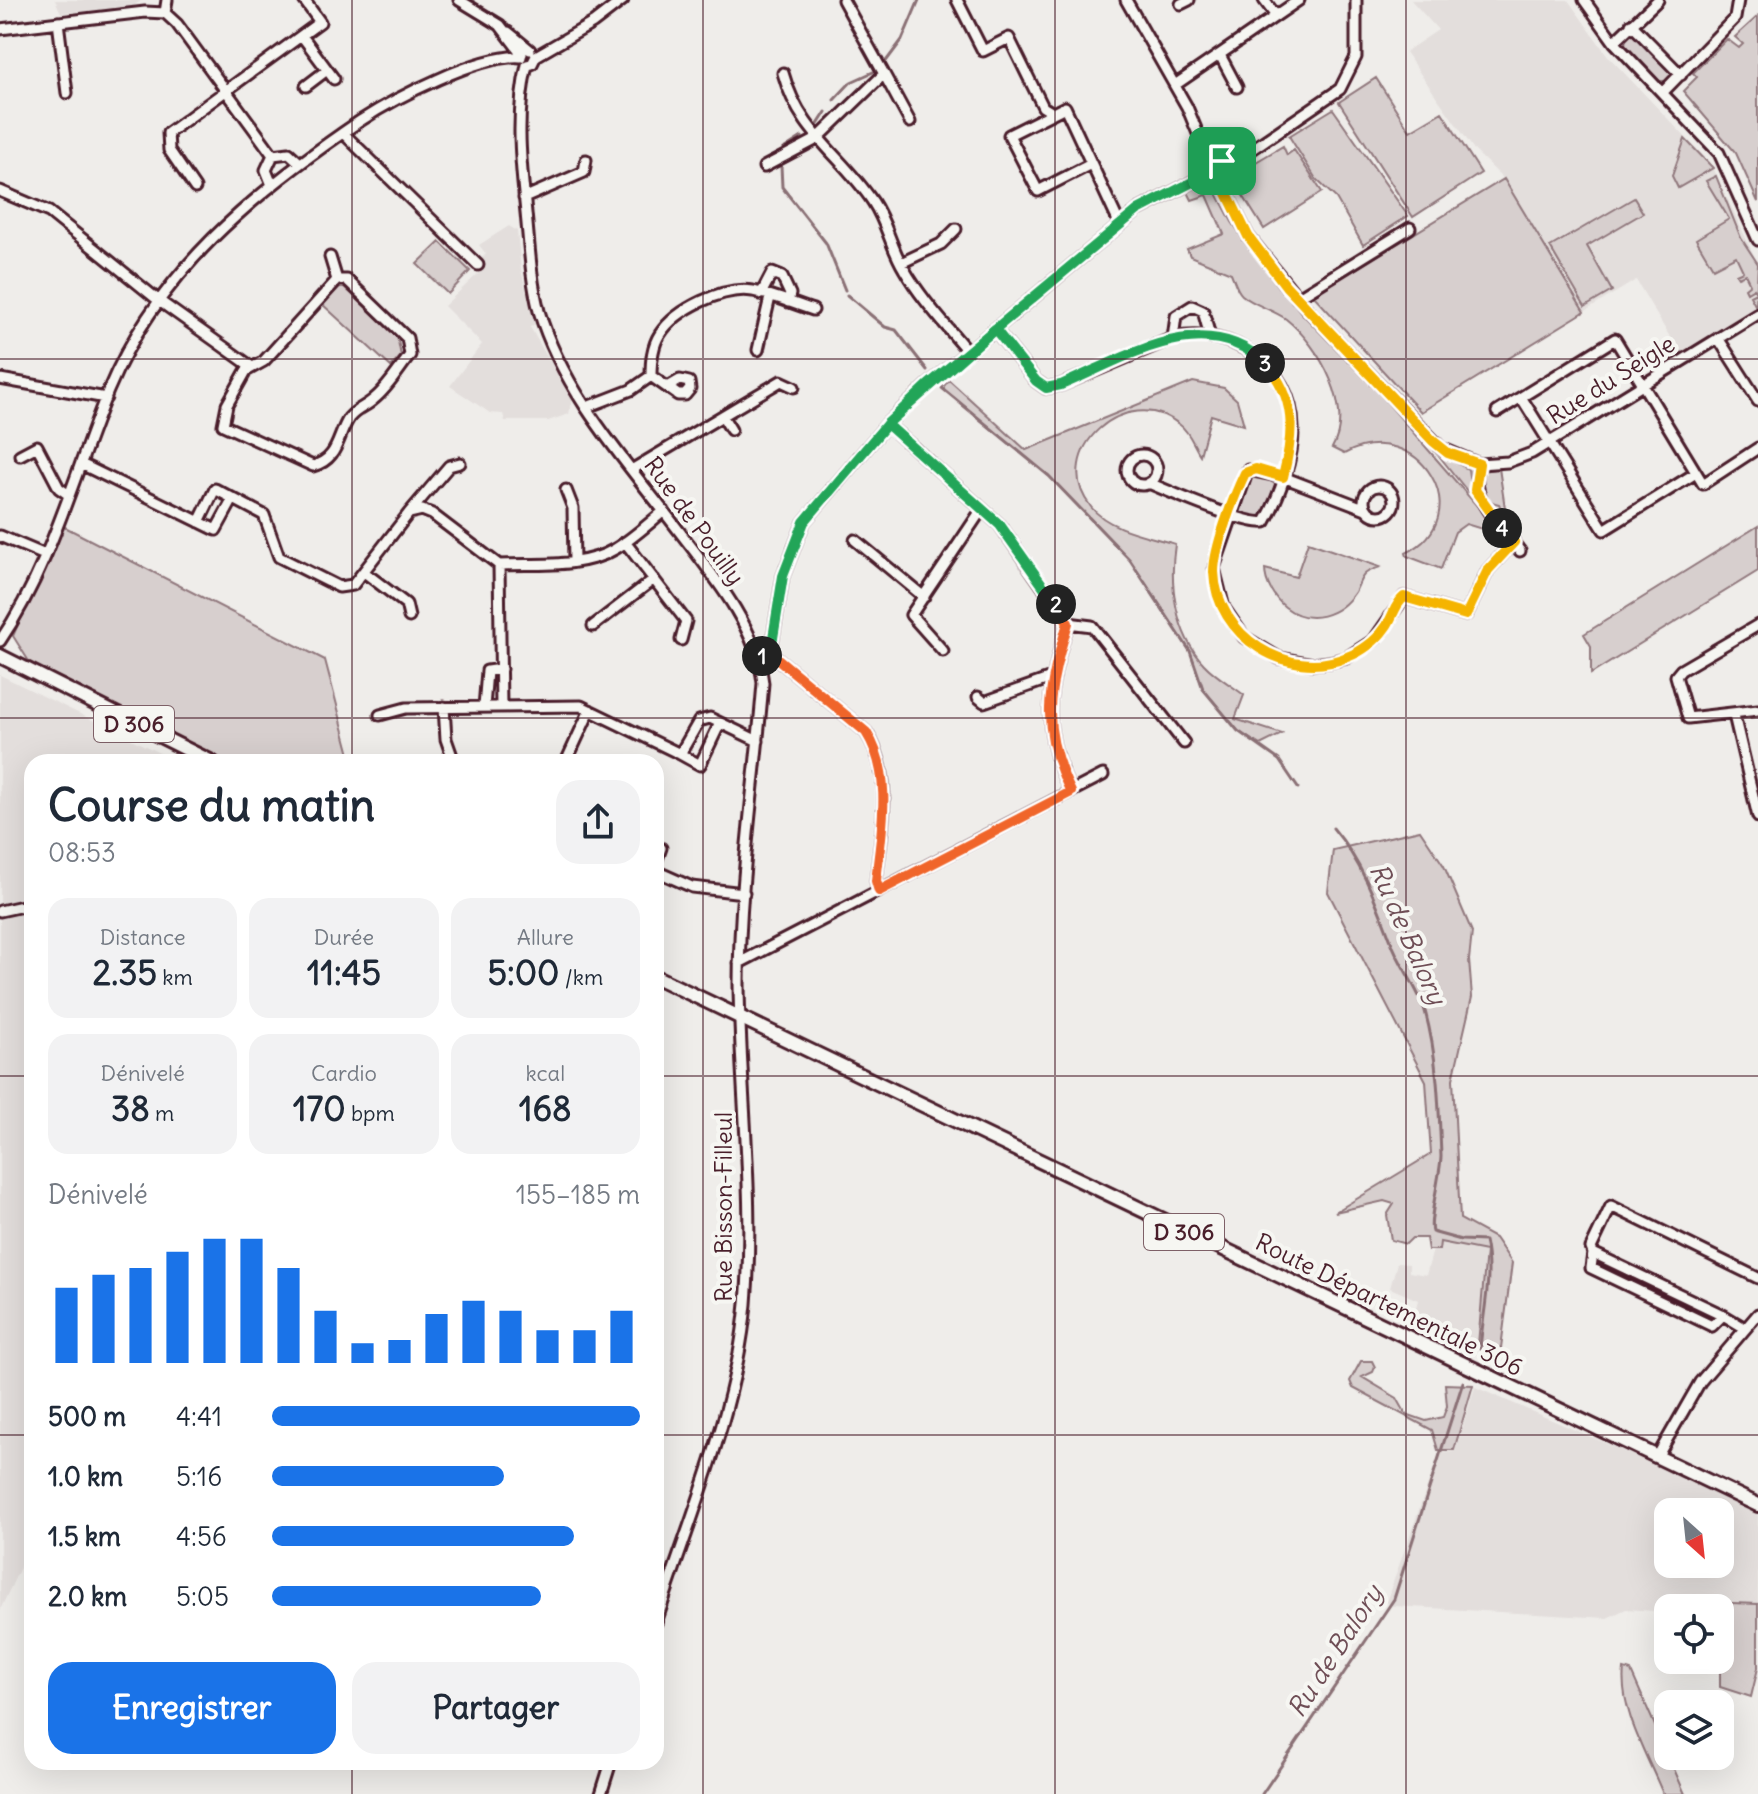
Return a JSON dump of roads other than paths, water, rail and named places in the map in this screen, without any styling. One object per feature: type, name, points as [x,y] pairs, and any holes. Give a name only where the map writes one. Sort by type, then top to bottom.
[{"type":"main road","name":"D 306","points":[[0,656],[196,754]]},
{"type":"main road","name":"Route Départementale 306","points":[[664,981],[1758,1505]]},
{"type":"street","points":[[165,13],[167,0]]},
{"type":"street","points":[[195,188],[169,150],[168,133],[320,22],[304,0]]},
{"type":"street","points":[[459,0],[507,32],[527,56]]},
{"type":"street","points":[[0,641],[45,555],[125,356],[158,300],[204,244],[300,163],[343,133],[424,85],[501,59],[527,56],[593,23],[623,0]]},
{"type":"street","points":[[843,0],[910,122]]},
{"type":"street","points":[[957,0],[983,51],[1009,38],[1043,107],[1053,113]]},
{"type":"street","points":[[1126,0],[1175,85],[1214,184],[1223,185],[1231,179],[1229,165]]},
{"type":"street","points":[[1264,0],[1276,16]]},
{"type":"street","points":[[1175,85],[1299,0]]},
{"type":"street","points":[[1229,165],[1325,102],[1346,82],[1358,48],[1356,0]]},
{"type":"street","points":[[1584,0],[1614,42],[1719,153],[1758,240]]},
{"type":"street","points":[[1614,42],[1658,0]]},
{"type":"street","points":[[1663,92],[1735,18],[1738,0]]},
{"type":"street","points":[[0,29],[145,12],[165,13],[177,24],[273,155]]},
{"type":"street","points":[[58,22],[67,93]]},
{"type":"street","points":[[1631,24],[1681,75]]},
{"type":"street","points":[[302,36],[334,79]]},
{"type":"street","points":[[1220,55],[1237,87]]},
{"type":"street","name":"Rue de Pouilly","points":[[527,56],[519,132],[538,308],[552,344],[587,407],[711,575],[759,656],[763,683],[739,963],[741,1017]]},
{"type":"street","points":[[306,86],[327,70]]},
{"type":"street","points":[[783,73],[788,92],[817,139],[875,205],[901,263],[968,352]]},
{"type":"street","points":[[764,167],[817,139],[884,74]]},
{"type":"street","points":[[1089,165],[1038,191],[1009,135],[1065,107],[1089,155],[1089,165],[1120,225]]},
{"type":"street","points":[[343,133],[478,265]]},
{"type":"street","points":[[273,155],[289,153],[300,163]]},
{"type":"street","points":[[272,185],[266,170],[273,155]]},
{"type":"street","points":[[524,198],[584,172],[586,160]]},
{"type":"street","points":[[759,656],[767,651],[773,638],[783,576],[804,522],[887,424],[995,329],[1145,206],[1222,161],[1229,165]]},
{"type":"street","points":[[1223,185],[1248,236],[1297,298],[1441,448],[1479,464],[1475,480],[1477,494],[1517,547],[1488,570],[1466,615],[1404,597],[1386,628],[1346,658],[1313,664],[1265,653],[1244,637],[1224,608],[1214,568],[1230,514],[1248,470],[1283,477],[1366,509]]},
{"type":"street","points":[[0,191],[49,212],[158,300],[252,367]]},
{"type":"street","points":[[1297,298],[1410,228]]},
{"type":"street","points":[[901,263],[941,244],[956,229]]},
{"type":"street","points":[[330,257],[337,280]]},
{"type":"street","points":[[758,350],[765,295],[772,273],[782,277],[790,294],[788,302]]},
{"type":"street","points":[[337,280],[347,280],[407,338],[410,355],[374,400],[359,407],[347,421],[342,440],[324,463],[313,466],[223,425],[227,405],[252,367],[264,361],[337,280]]},
{"type":"street","points":[[651,376],[651,356],[660,333],[684,312],[723,294],[751,291],[813,310]]},
{"type":"street","points":[[1173,338],[1176,316],[1192,306],[1203,311],[1210,336]]},
{"type":"street","name":"Rue du Seigle","points":[[1479,464],[1520,458],[1758,314]]},
{"type":"street","points":[[995,329],[1036,381],[1046,388],[1061,385],[1173,338],[1210,336],[1253,352],[1284,389],[1293,428],[1283,477],[1265,522],[1230,514],[1149,483]]},
{"type":"street","points":[[1718,338],[1758,401]]},
{"type":"street","points":[[1497,412],[1615,339],[1703,484],[1758,448]]},
{"type":"street","points":[[587,407],[631,390],[651,376]]},
{"type":"street","points":[[651,376],[668,387]]},
{"type":"street","points":[[0,379],[106,398]]},
{"type":"street","points":[[633,469],[781,381],[794,387]]},
{"type":"street","points":[[1521,397],[1604,530],[1696,473]]},
{"type":"street","points":[[723,417],[731,430]]},
{"type":"street","points":[[887,424],[1000,525],[1068,623],[1092,626],[1184,743]]},
{"type":"street","points":[[20,455],[37,446],[59,488],[69,495]]},
{"type":"street","points":[[199,522],[215,489],[264,515],[269,522],[272,546],[279,557],[339,587],[353,585],[449,466],[460,463]]},
{"type":"street","points":[[81,464],[216,530],[233,499]]},
{"type":"street","points":[[566,490],[573,508],[574,562]]},
{"type":"street","points":[[943,651],[911,615],[982,509]]},
{"type":"street","points":[[409,513],[422,510],[432,514],[499,565],[574,562],[613,551],[664,511]]},
{"type":"street","points":[[0,536],[45,555]]},
{"type":"street","points":[[855,540],[924,597]]},
{"type":"street","points":[[625,542],[686,621],[681,640]]},
{"type":"street","points":[[499,565],[501,707]]},
{"type":"street","points":[[364,572],[406,604],[409,617]]},
{"type":"street","points":[[593,626],[654,579]]},
{"type":"street","points":[[1068,623],[1048,715],[1054,758],[1071,792]]},
{"type":"street","points":[[1758,625],[1681,670],[1676,676],[1688,718],[1758,710]]},
{"type":"street","points":[[759,656],[778,659],[866,732],[872,742],[884,776],[876,881],[879,891]]},
{"type":"street","points":[[484,707],[487,671],[501,669]]},
{"type":"street","points":[[978,697],[984,702],[1054,677]]},
{"type":"street","points":[[380,715],[393,709],[581,706],[700,765],[720,723]]},
{"type":"street","points":[[444,707],[446,739],[451,754]]},
{"type":"street","points":[[570,754],[590,710]]},
{"type":"street","points":[[1734,715],[1758,817]]},
{"type":"street","points":[[680,754],[699,721],[710,718],[758,741]]},
{"type":"street","points":[[739,963],[1103,775]]},
{"type":"street","points":[[664,875],[692,887],[744,893]]},
{"type":"street","points":[[0,911],[24,906]]},
{"type":"street","name":"Rue Bisson-Filleul","points":[[664,1598],[722,1417],[738,1356],[746,1305],[748,1168],[741,1017]]},
{"type":"street","points":[[1723,1315],[1712,1326],[1591,1268],[1591,1248],[1611,1206],[1758,1278]]},
{"type":"street","points":[[1593,1253],[1743,1327]]},
{"type":"street","points":[[1656,1300],[1656,1293],[1667,1289]]},
{"type":"street","points":[[1657,1457],[1700,1382],[1743,1327],[1758,1314]]},
{"type":"street","points":[[601,1794],[608,1770]]},
{"type":"waterway","name":"Ru de Balory","points":[[884,64],[902,40],[919,0]]},
{"type":"waterway","name":"Ru de Balory","points":[[834,100],[851,82],[873,72]]},
{"type":"waterway","name":"Ru de Balory","points":[[817,126],[826,112]]},
{"type":"waterway","name":"Ru de Balory","points":[[785,148],[802,137]]},
{"type":"waterway","name":"Ru de Balory","points":[[781,166],[782,187],[826,243],[845,290]]},
{"type":"waterway","name":"Ru de Balory","points":[[847,295],[885,327],[896,330],[927,370]]},
{"type":"waterway","name":"Ru de Balory","points":[[942,388],[1049,476],[1130,560],[1190,651],[1203,689],[1238,731],[1279,760],[1298,788]]},
{"type":"waterway","name":"Ru de Balory","points":[[1333,828],[1367,882],[1394,950],[1425,1011],[1435,1065],[1441,1156],[1431,1226],[1432,1232],[1461,1240],[1485,1241],[1488,1281],[1480,1349]]},
{"type":"waterway","name":"Ru de Balory","points":[[1262,1794],[1394,1599],[1463,1382]]}]
